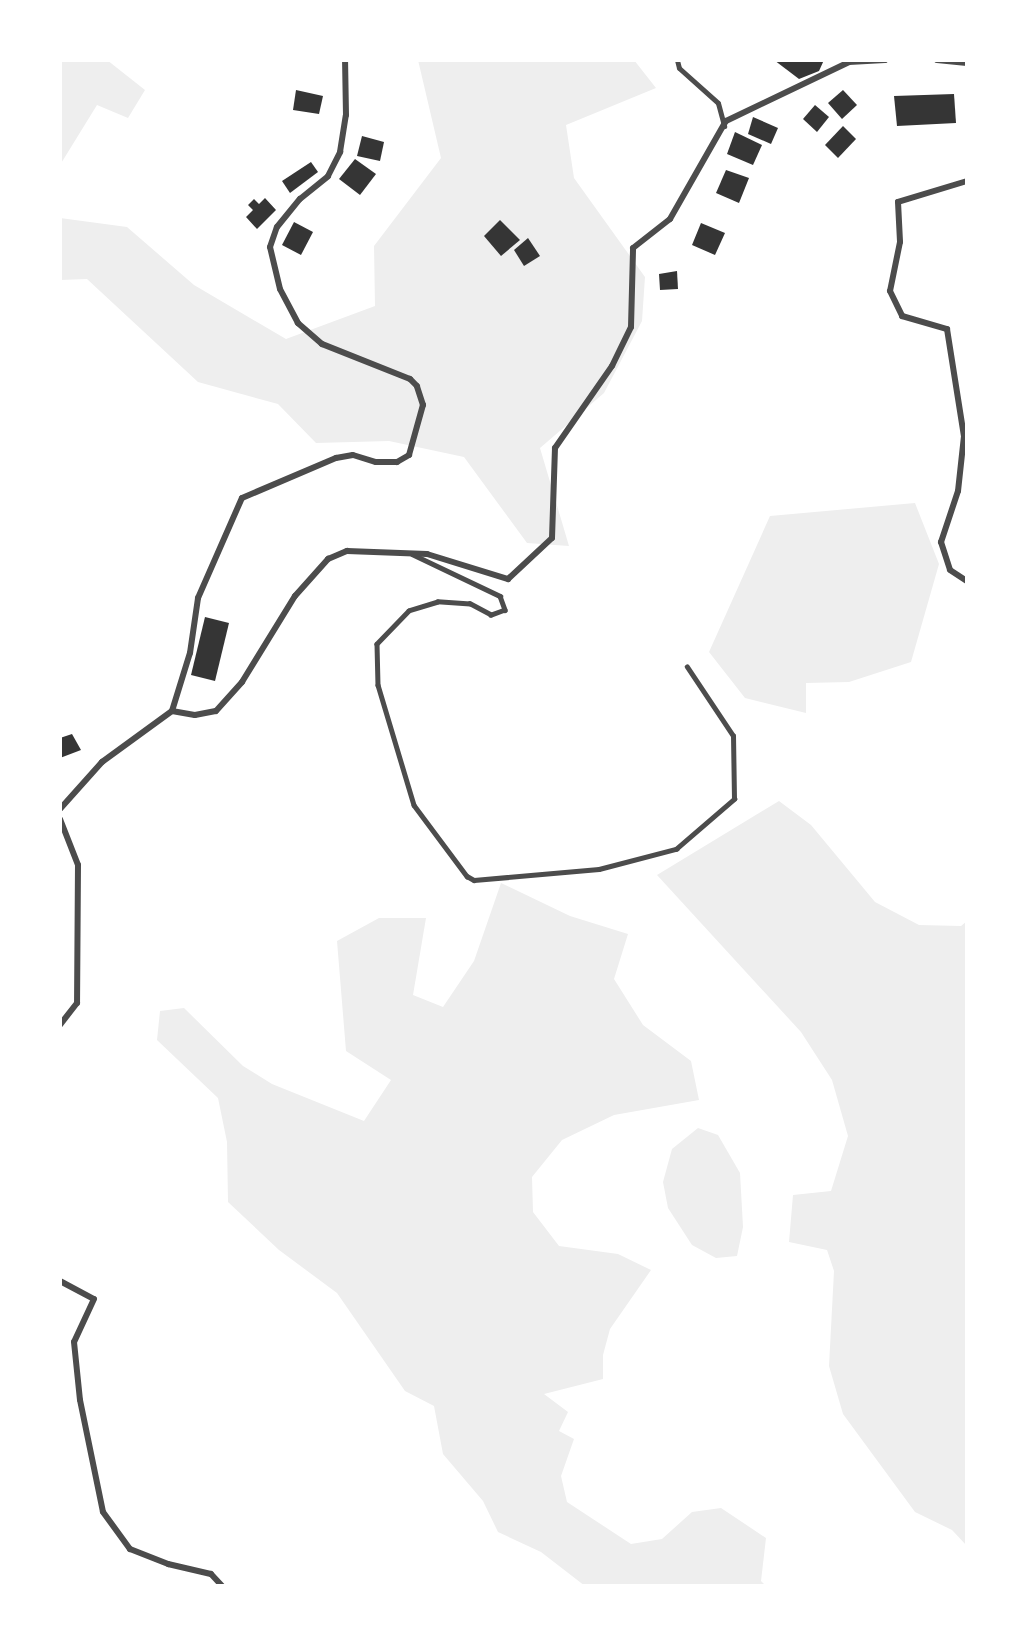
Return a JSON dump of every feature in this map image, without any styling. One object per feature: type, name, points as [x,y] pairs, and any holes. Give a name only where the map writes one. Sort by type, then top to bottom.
[{"type":"street","points":[[60,808],[102,762],[172,711],[190,653],[198,598],[242,498],[336,458],[353,455],[376,462],[397,462],[409,455],[423,405],[410,379],[322,344],[298,323],[280,289],[270,247],[277,227],[300,199],[328,176],[340,152],[346,115],[345,60]]},
{"type":"street","points":[[677,60],[679,68],[718,103],[724,126]]},
{"type":"street","points":[[172,711],[195,716],[216,711],[242,682],[295,596],[328,559],[347,551],[427,554],[508,579],[552,538],[555,448],[612,366],[631,327],[633,248],[670,219],[726,121],[849,62],[885,60]]},
{"type":"street","points":[[937,60],[967,63]]},
{"type":"street","points":[[967,181],[898,202],[900,242],[890,291],[902,316],[947,329],[964,436],[958,491],[941,542],[950,570],[967,581]]},
{"type":"street","points":[[60,819],[78,865],[76,1003],[60,1024]]},
{"type":"street","points":[[60,1281],[94,1299],[74,1342],[80,1400],[104,1512],[130,1549],[168,1564],[211,1574],[222,1586]]},
{"type":"lane","points":[[409,552],[500,596],[505,610],[491,615],[470,604],[438,602],[409,611],[377,644],[378,685],[414,805],[467,876],[474,880],[599,868],[676,849],[734,799],[733,736],[687,667]]},
{"type":"shaded area","points":[[60,60],[107,60],[145,90],[128,118],[97,105],[60,165]]},
{"type":"shaded area","points":[[418,60],[634,60],[656,88],[566,125],[574,178],[645,277],[642,321],[604,393],[540,448],[569,546],[527,543],[464,457],[389,441],[316,443],[278,404],[198,382],[87,279],[60,280],[60,218],[127,227],[194,285],[286,339],[375,306],[374,246],[441,158]]},
{"type":"shaded area","points":[[915,503],[939,564],[911,662],[849,682],[806,683],[806,713],[745,698],[709,652],[770,516]]},
{"type":"shaded area","points":[[779,801],[811,825],[875,902],[919,925],[961,926],[967,921],[967,1546],[952,1530],[915,1512],[843,1414],[829,1366],[834,1271],[827,1250],[789,1242],[793,1195],[831,1191],[848,1136],[832,1080],[801,1032],[657,875]]},
{"type":"shaded area","points":[[501,883],[570,916],[628,934],[614,979],[643,1025],[691,1061],[699,1100],[614,1115],[562,1140],[532,1177],[533,1212],[559,1246],[618,1254],[651,1270],[610,1329],[603,1355],[603,1379],[544,1394],[568,1412],[559,1431],[574,1439],[561,1476],[567,1502],[631,1544],[662,1539],[692,1512],[721,1508],[766,1538],[761,1581],[766,1586],[585,1586],[541,1552],[498,1532],[483,1501],[443,1454],[434,1406],[405,1391],[337,1293],[279,1250],[228,1202],[227,1142],[218,1098],[157,1040],[160,1011],[184,1008],[243,1066],[272,1084],[364,1121],[391,1080],[346,1051],[337,941],[379,918],[426,918],[413,995],[443,1007],[474,961]]},
{"type":"shaded area","points":[[698,1128],[718,1135],[740,1173],[743,1227],[737,1256],[716,1258],[692,1245],[668,1208],[663,1182],[672,1149]]},
{"type":"building","points":[[774,60],[824,60],[819,71],[799,79]]},
{"type":"building","points":[[296,90],[323,96],[319,114],[293,110]]},
{"type":"building","points":[[843,90],[857,105],[842,119],[828,103]]},
{"type":"building","points":[[954,94],[956,123],[897,126],[894,96]]},
{"type":"building","points":[[815,105],[829,117],[817,132],[803,119]]},
{"type":"building","points":[[753,117],[778,128],[771,144],[748,134]]},
{"type":"building","points":[[843,126],[856,139],[838,158],[825,145]]},
{"type":"building","points":[[735,132],[762,145],[753,165],[727,154]]},
{"type":"building","points":[[362,136],[384,142],[380,161],[357,156]]},
{"type":"building","points":[[355,159],[376,174],[360,195],[339,179]]},
{"type":"building","points":[[311,162],[318,172],[290,193],[282,181]]},
{"type":"building","points":[[726,170],[749,178],[739,203],[716,193]]},
{"type":"building","points":[[265,198],[276,210],[257,229],[246,217],[253,210],[248,205],[254,199],[259,204]]},
{"type":"building","points":[[500,220],[520,240],[501,256],[484,236]]},
{"type":"building","points":[[294,222],[313,232],[301,255],[282,245]]},
{"type":"building","points":[[701,223],[725,233],[715,255],[692,245]]},
{"type":"building","points":[[528,238],[540,256],[524,266],[514,250]]},
{"type":"building","points":[[677,271],[678,289],[660,290],[659,274]]},
{"type":"building","points":[[205,617],[229,623],[215,681],[191,675]]},
{"type":"building","points":[[72,734],[81,750],[60,758],[60,738]]}]
